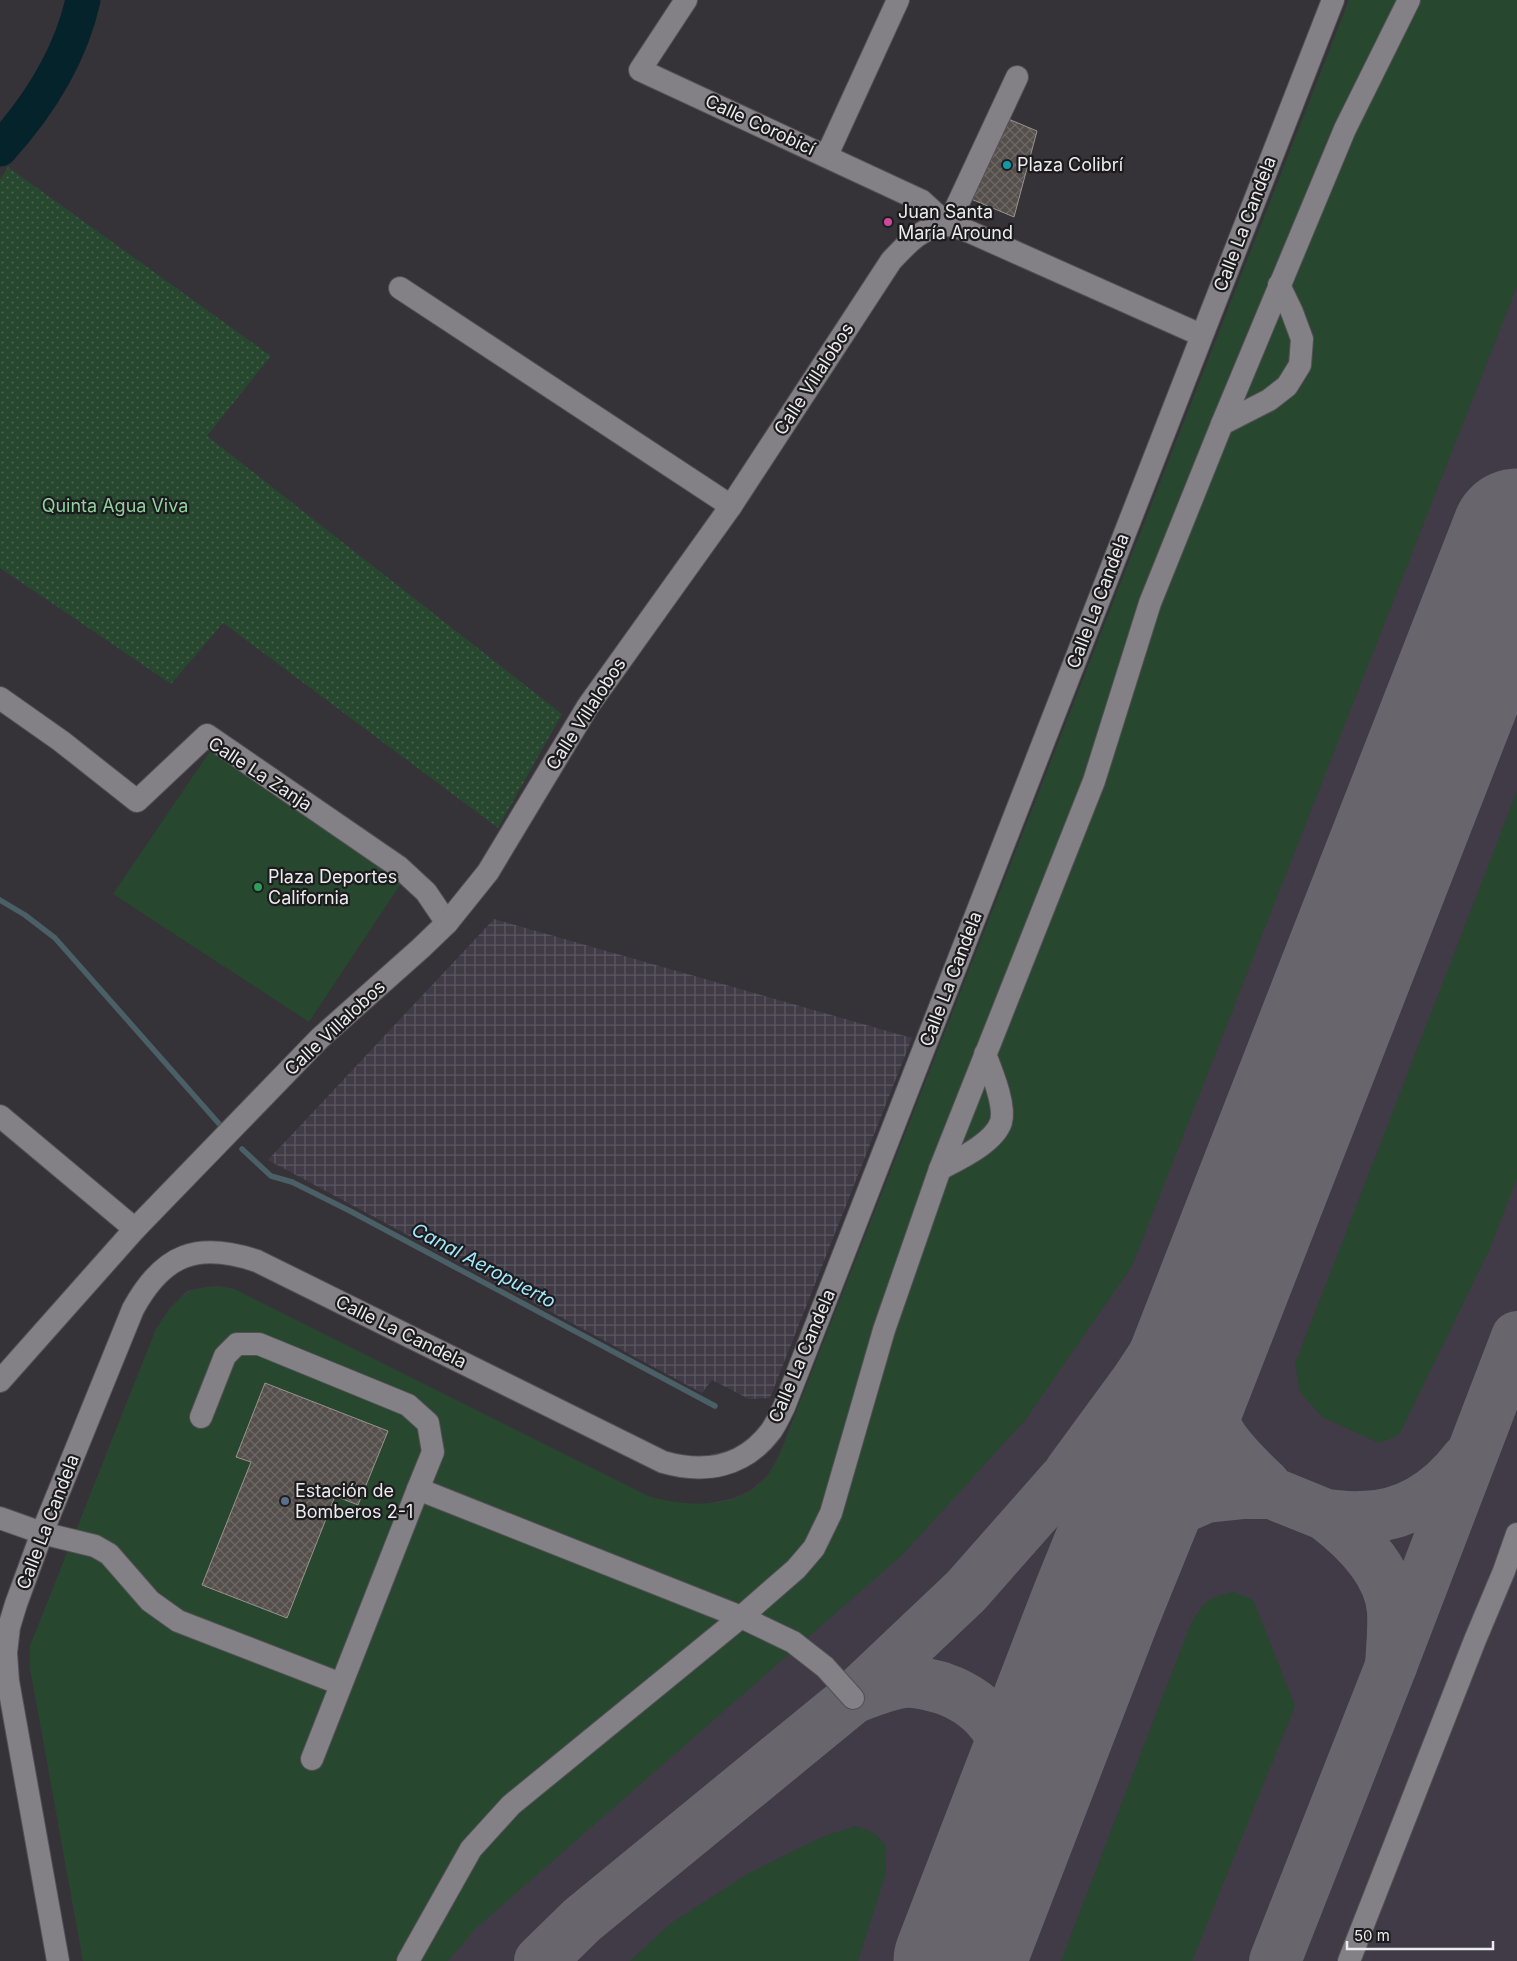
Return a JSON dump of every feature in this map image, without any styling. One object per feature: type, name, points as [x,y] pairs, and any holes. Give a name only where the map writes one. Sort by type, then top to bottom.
[{"type":"street","name":"Calle Corobicí","points":[[686,0],[640,70],[922,201],[948,225]]},
{"type":"street","points":[[827,156],[898,0]]},
{"type":"street","name":"Calle La Candela","points":[[58,1961],[8,1681],[6,1653],[9,1628],[42,1533],[133,1309],[142,1292],[156,1275],[172,1262],[194,1253],[214,1251],[235,1254],[257,1261],[663,1462],[683,1468],[700,1469],[737,1460],[754,1448],[771,1431],[784,1407],[1333,0]]},
{"type":"street","points":[[408,1961],[471,1849],[511,1805],[742,1617],[796,1569],[814,1548],[831,1513],[884,1330],[940,1169],[1094,781],[1150,602],[1345,129],[1409,0]]},
{"type":"street","points":[[1017,77],[948,225],[970,232],[1201,335]]},
{"type":"street","name":"Calle Villalobos","points":[[0,1381],[135,1229],[320,1038],[447,923],[488,872],[588,706],[731,506],[891,261],[911,239],[929,229],[948,225]]},
{"type":"street","points":[[1222,424],[1269,400],[1287,386],[1300,365],[1302,339],[1292,312],[1279,286]]},
{"type":"street","points":[[400,288],[731,506]]},
{"type":"street","name":"Calle La Zanja","points":[[0,698],[61,741],[138,801],[207,735],[399,868],[426,892],[447,923]]},
{"type":"street","points":[[940,1169],[971,1152],[990,1137],[1001,1121],[1000,1096],[985,1054]]},
{"type":"street","points":[[0,1116],[135,1229]]},
{"type":"street","points":[[201,1417],[225,1356],[237,1344],[259,1344],[408,1405],[428,1423],[433,1452],[312,1759]]},
{"type":"street","points":[[418,1489],[742,1617],[793,1642],[825,1667],[853,1698]]},
{"type":"street","points":[[0,1518],[42,1533],[95,1546],[109,1554],[150,1601],[178,1621],[340,1684]]},
{"type":"street","points":[[1350,1961],[1475,1640],[1510,1574],[1517,1534]]},
{"type":"shaded area","points":[[1349,0],[1517,0],[1517,1961],[83,1961],[30,1668],[30,1646],[156,1329],[169,1309],[187,1291],[218,1286],[234,1289],[648,1496],[672,1503],[700,1505],[734,1498],[751,1490],[769,1474],[780,1453]]},
{"type":"shaded area","points":[[494,919],[912,1038],[770,1398],[749,1399],[712,1380],[702,1393],[268,1160]]},
{"type":"green space","points":[[1349,0],[1517,0],[1517,286],[1132,1266],[1026,1419],[903,1554],[475,1929],[448,1961],[83,1961],[30,1668],[30,1646],[156,1329],[172,1307],[187,1293],[206,1287],[234,1289],[648,1496],[663,1500],[697,1504],[730,1500],[745,1494],[758,1485],[770,1471],[780,1453]]},
{"type":"green space","name":"Quinta Agua Viva","points":[[8,167],[271,356],[207,436],[562,714],[498,828],[223,623],[171,684],[0,568],[0,180]]},
{"type":"green space","name":"Plaza Deportes California","points":[[210,751],[404,879],[309,1022],[113,894]]},
{"type":"green space","points":[[1517,791],[1517,1178],[1490,1248],[1399,1435],[1379,1443],[1322,1417],[1300,1392],[1295,1364]]},
{"type":"green space","points":[[1234,1592],[1253,1600],[1295,1706],[1192,1961],[1061,1961],[1191,1623],[1200,1609],[1212,1598]]},
{"type":"green space","points":[[856,1826],[874,1833],[885,1844],[886,1872],[858,1961],[630,1961],[670,1924],[747,1874],[822,1837]]},
{"type":"building","name":"Plaza Colibrí","points":[[1006,118],[1037,131],[1014,217],[971,199]]},
{"type":"building","name":"Estación de Bomberos 2-1","points":[[265,1383],[388,1431],[358,1505],[335,1496],[287,1618],[202,1585],[251,1462],[236,1457]]},
{"type":"waterway","points":[[0,149],[28,116],[51,80],[70,42],[83,0]]},
{"type":"waterway","points":[[0,900],[25,915],[55,938],[221,1126]]},
{"type":"waterway","name":"Canal Aeropuerto","points":[[242,1149],[271,1176],[292,1182],[350,1211],[715,1406]]},
{"type":"taxiway","points":[[1070,1472],[1136,1382],[1180,1315],[1278,1145]]},
{"type":"taxiway","points":[[1275,1961],[1517,1337]]},
{"type":"taxiway","points":[[1203,1338],[1200,1379],[1209,1414],[1216,1428],[1233,1452],[1265,1485]]},
{"type":"taxiway","points":[[540,1961],[582,1920],[853,1698],[966,1591],[1063,1481],[1087,1462],[1114,1450],[1138,1447],[1160,1448],[1326,1515],[1360,1545],[1370,1557],[1385,1582],[1393,1611],[1391,1666]]},
{"type":"taxiway","points":[[1326,1515],[1377,1516],[1407,1508],[1434,1492],[1467,1459]]},
{"type":"taxiway","points":[[1096,1606],[1134,1545],[1167,1514],[1206,1497],[1244,1493],[1268,1493]]},
{"type":"taxiway","points":[[853,1698],[885,1686],[909,1682],[942,1688],[961,1696],[989,1718],[998,1732],[1012,1763],[1022,1800]]},
{"type":"runway","points":[[959,1961],[1096,1606],[1160,1448],[1517,534]]},
{"type":"place","name":"Plaza Colibrí","points":[[1007,165]]},
{"type":"place","name":"Juan Santa María Around","points":[[888,222]]},
{"type":"place","name":"Plaza Deportes California","points":[[258,887]]},
{"type":"place","name":"Estación de Bomberos 2-1","points":[[285,1501]]}]
